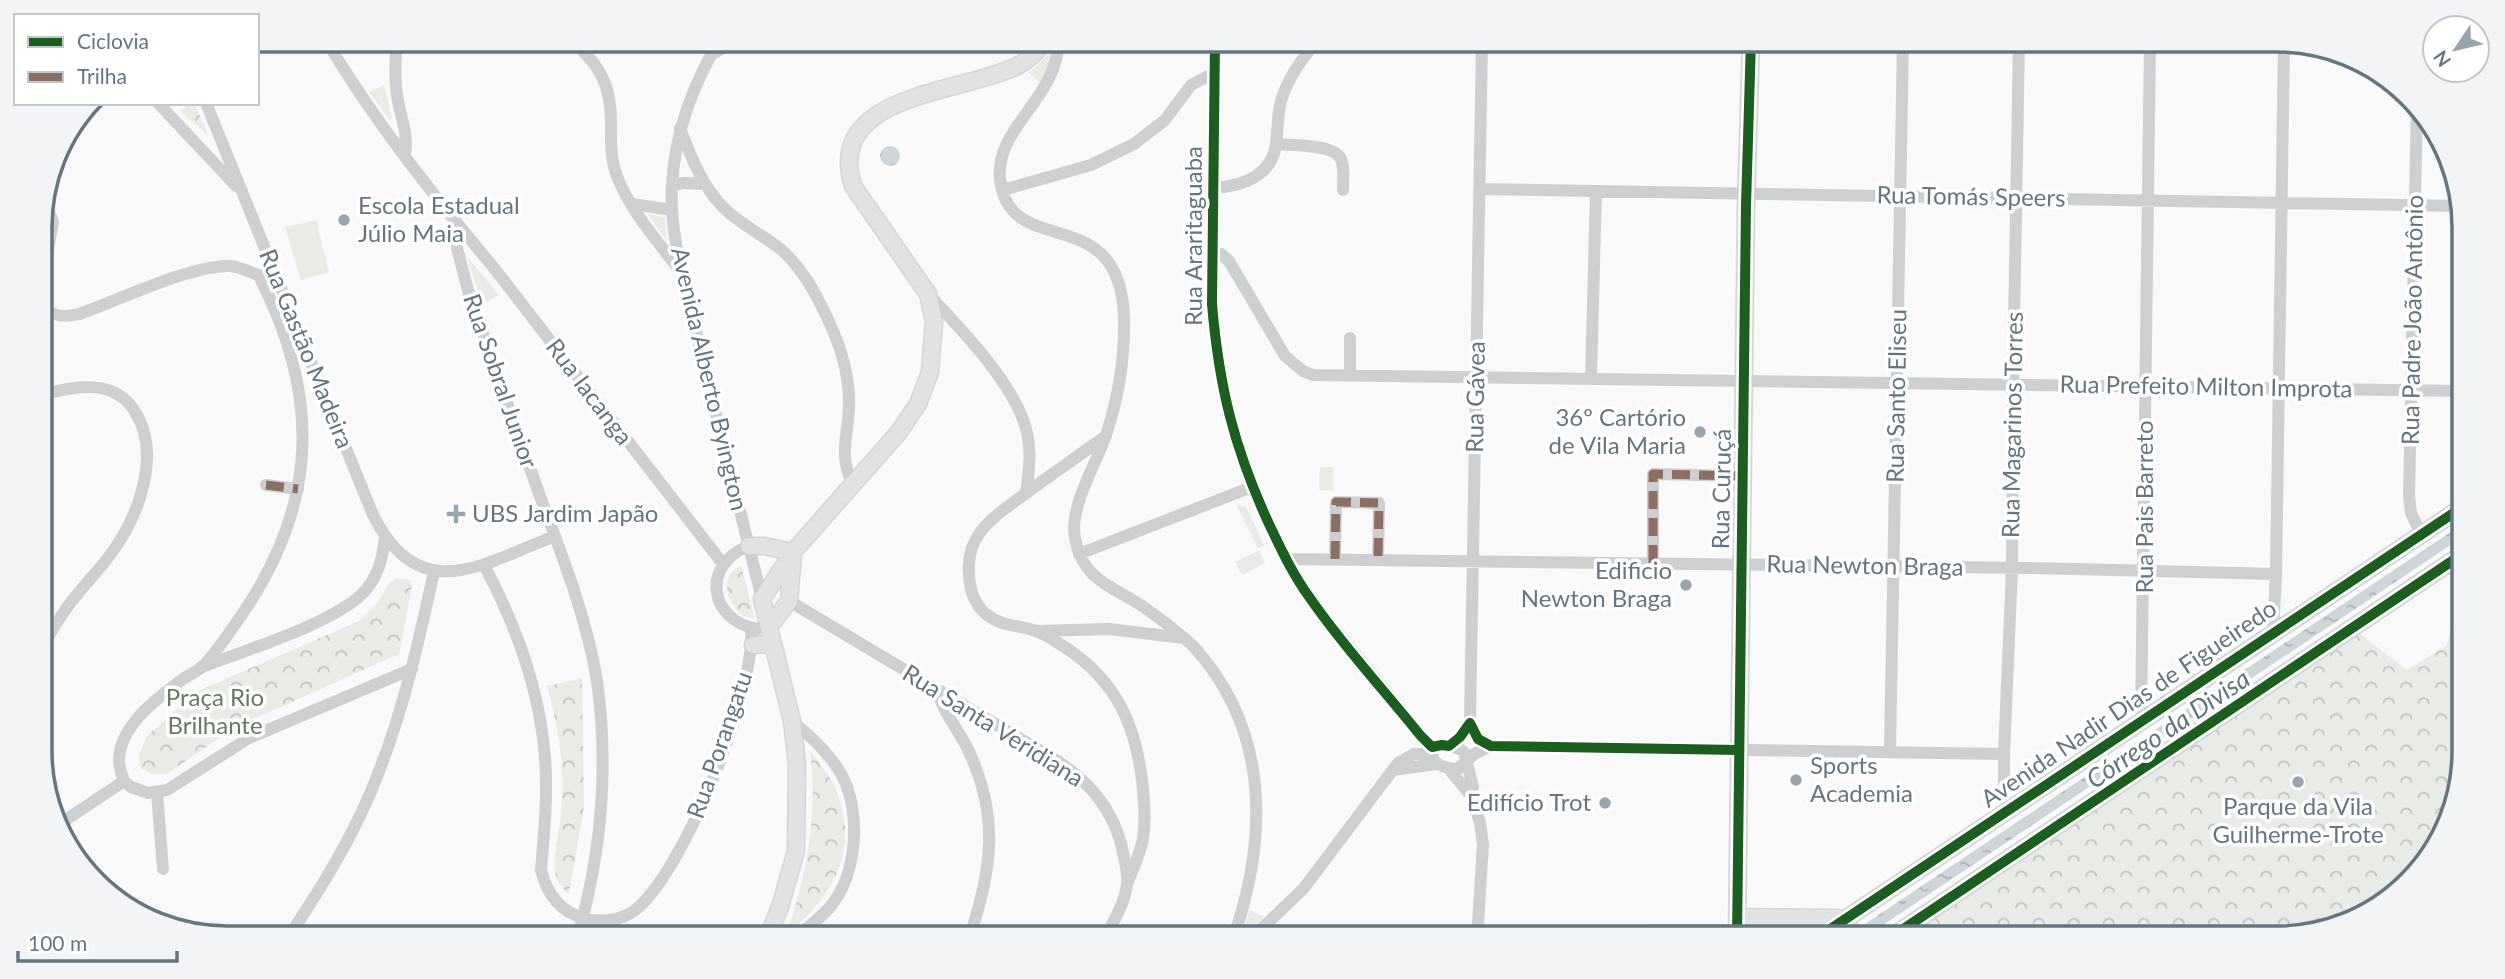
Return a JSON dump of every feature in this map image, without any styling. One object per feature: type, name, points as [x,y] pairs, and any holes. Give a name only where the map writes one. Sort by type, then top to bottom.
[{"type":"main road","points":[[762,599],[793,552],[900,432],[918,404],[927,382],[932,358],[934,321],[928,294],[853,186],[848,160],[857,134],[868,121],[898,103],[1009,69],[1037,52]]},
{"type":"main road","name":"Rua Curuçá","points":[[1737,926],[1746,380],[1746,194],[1751,52]]},
{"type":"main road","name":"Avenida Nadir Dias de Figueiredo","points":[[1835,926],[2452,514]]},
{"type":"main road","points":[[749,546],[793,552]]},
{"type":"main road","points":[[769,627],[789,601],[793,552]]},
{"type":"main road","points":[[1909,926],[2452,561]]},
{"type":"main road","name":"Avenida Alberto Byington","points":[[762,599],[792,721],[797,764],[796,851],[773,926]]},
{"type":"main road","points":[[753,645],[766,644],[774,648]]},
{"type":"main road","points":[[1763,926],[1832,918],[1844,920],[1848,926]]},
{"type":"street","points":[[334,52],[365,102],[455,221]]},
{"type":"street","points":[[396,52],[396,88],[407,135],[405,155]]},
{"type":"street","points":[[585,52],[600,70],[610,94],[616,175],[632,204],[682,274]]},
{"type":"street","name":"Avenida Alberto Byington","points":[[712,52],[689,99],[680,127],[671,210],[682,274],[762,599]]},
{"type":"street","points":[[710,55],[715,52]]},
{"type":"street","points":[[1058,52],[1057,64],[1051,78],[1014,131],[1002,155],[1000,175],[1003,190],[1014,211],[1029,225],[1084,241],[1107,259],[1117,275],[1122,293],[1124,319],[1122,364],[1116,401],[1106,436],[1074,520],[1075,537],[1079,554],[1093,576],[1145,607],[1184,638],[1217,678],[1235,709],[1248,743],[1255,772],[1258,804],[1251,876],[1237,926]]},
{"type":"street","name":"Rua Araritaguaba","points":[[1214,52],[1212,304],[1215,346],[1235,441],[1252,487],[1286,559],[1311,600],[1437,758],[1472,797]]},
{"type":"street","points":[[1214,188],[1244,184],[1270,162],[1276,144],[1281,100],[1292,75],[1309,52]]},
{"type":"street","name":"Rua Gávea","points":[[1470,723],[1482,52]]},
{"type":"street","name":"Rua Santo Eliseu","points":[[1890,752],[1903,52]]},
{"type":"street","name":"Rua Magarinos Torres","points":[[2011,809],[2004,797],[2004,754],[2012,568],[2020,52]]},
{"type":"street","name":"Rua Pais Barreto","points":[[2141,721],[2150,52]]},
{"type":"street","points":[[2273,633],[2284,53]]},
{"type":"street","points":[[1003,190],[1112,156],[1148,135],[1165,120],[1191,85],[1214,73]]},
{"type":"street","points":[[160,105],[241,192]]},
{"type":"street","name":"Rua Gastão Madeira","points":[[207,105],[373,515],[385,536],[408,559],[433,572]]},
{"type":"street","name":"Rua Padre João Antônio","points":[[2418,123],[2409,496],[2411,513],[2421,534]]},
{"type":"street","points":[[680,127],[705,184],[726,210],[789,258],[807,279],[824,310],[842,351],[849,405],[844,459],[853,484]]},
{"type":"street","points":[[1276,144],[1334,152],[1343,165],[1343,190]]},
{"type":"street","points":[[198,145],[225,148]]},
{"type":"street","points":[[672,186],[683,183],[705,184]]},
{"type":"street","name":"Rua Tomás Speers","points":[[1479,189],[2451,206]]},
{"type":"street","points":[[1591,377],[1596,192]]},
{"type":"street","points":[[632,204],[671,210]]},
{"type":"street","name":"Rua Sobral Junior","points":[[455,221],[457,248],[469,293],[587,635],[601,715],[602,778],[599,825],[581,926]]},
{"type":"street","name":"Rua Iacanga","points":[[455,221],[723,564]]},
{"type":"street","name":"Rua Prefeito Milton Improta","points":[[1214,254],[1221,254],[1229,261],[1285,356],[1293,365],[1313,374],[2452,391]]},
{"type":"street","points":[[53,312],[64,317],[79,314],[211,268],[235,267],[259,276],[276,276]]},
{"type":"street","points":[[204,666],[247,607],[274,561],[285,535],[298,489],[303,454],[302,419],[295,371],[282,326],[259,276]]},
{"type":"street","points":[[928,294],[979,351],[1021,413],[1029,447],[1026,493]]},
{"type":"street","points":[[1350,338],[1350,375]]},
{"type":"street","points":[[295,371],[311,359]]},
{"type":"street","points":[[299,390],[319,379]]},
{"type":"street","points":[[52,631],[64,611],[110,555],[141,496],[147,462],[140,419],[131,405],[118,394],[87,385],[53,393]]},
{"type":"street","points":[[1106,436],[1026,493],[981,530],[974,541],[968,567],[972,592],[986,614],[1011,627],[1036,631],[1109,629],[1184,638]]},
{"type":"street","points":[[1653,563],[1653,474],[1744,476]]},
{"type":"street","points":[[266,485],[298,489]]},
{"type":"street","points":[[1079,554],[1252,487]]},
{"type":"street","points":[[1335,559],[1336,502],[1379,503],[1378,559]]},
{"type":"street","points":[[385,536],[380,568],[362,594],[349,604],[326,617],[204,666],[152,704],[125,736],[119,760],[124,781],[141,791],[157,793],[175,786],[249,738],[412,668]]},
{"type":"street","points":[[296,926],[322,886],[379,774],[412,668],[433,572],[447,573],[484,565],[555,536]]},
{"type":"street","points":[[749,546],[737,551],[723,564],[717,577],[718,601],[730,618],[743,626],[769,627]]},
{"type":"street","name":"Rua Newton Braga","points":[[1286,559],[2276,574]]},
{"type":"street","points":[[484,565],[504,604],[522,649],[539,716],[546,780],[541,870],[544,881],[550,895],[564,910],[583,918]]},
{"type":"street","name":"Rua Santa Veridiana","points":[[789,601],[1071,770],[1092,788],[1114,822],[1122,847],[1127,884],[1110,926]]},
{"type":"street","name":"Rua Porangatu","points":[[583,918],[608,920],[631,912],[649,896],[675,857],[703,803],[735,716],[753,645],[751,628]]},
{"type":"street","points":[[1036,631],[1056,641],[1099,674],[1112,689],[1132,731],[1139,757],[1144,814],[1139,853],[1127,884]]},
{"type":"street","points":[[938,691],[940,702],[970,753],[980,778],[987,808],[990,840],[988,873],[973,926]]},
{"type":"street","points":[[792,721],[814,740],[842,775],[852,805],[852,847],[842,889],[831,906],[808,926]]},
{"type":"street","points":[[1449,746],[1470,723],[1478,739],[1491,746]]},
{"type":"street","points":[[1437,758],[1442,744],[1464,752],[1474,788],[1472,797],[1483,844],[1478,926]]},
{"type":"street","points":[[1265,926],[1304,888],[1398,763],[1414,754],[1437,758],[1458,769],[1479,751],[1491,746],[2004,754]]},
{"type":"street","points":[[67,819],[124,781]]},
{"type":"street","points":[[157,793],[163,869]]},
{"type":"green space","points":[[1051,52],[1055,53],[1040,83],[1029,73]]},
{"type":"green space","points":[[384,85],[392,118],[390,120],[369,92]]},
{"type":"green space","points":[[188,105],[195,105],[209,136],[180,111]]},
{"type":"green space","points":[[647,214],[665,217],[667,241]]},
{"type":"green space","points":[[316,220],[329,272],[301,280],[285,227]]},
{"type":"green space","points":[[466,255],[499,295],[483,304]]},
{"type":"green space","points":[[1320,467],[1333,467],[1333,491],[1319,490]]},
{"type":"green space","points":[[1236,504],[1246,507],[1264,545],[1258,548]]},
{"type":"green space","points":[[1259,550],[1265,563],[1242,575],[1235,562]]},
{"type":"green space","points":[[741,565],[755,619],[743,616],[737,610],[727,589],[729,576]]},
{"type":"green space","name":"Praça Rio Brilhante","points":[[397,578],[410,580],[412,586],[399,655],[256,718],[215,741],[167,774],[152,774],[140,767],[139,755],[147,736],[196,692],[359,621],[378,602],[390,582]]},
{"type":"green space","name":"Parque da Vila Guilherme-Trote","points":[[2452,623],[2451,775],[2443,808],[2423,849],[2409,867],[2375,897],[2355,908],[2312,923],[2289,926],[1920,926],[2359,633],[2407,670],[2447,645]]},
{"type":"green space","points":[[582,678],[584,806],[569,894],[560,884],[555,871],[562,779],[558,732],[547,686]]},
{"type":"green space","points":[[810,751],[837,792],[843,813],[843,853],[837,872],[817,906],[796,926],[789,926],[800,890],[809,844],[812,774]]},
{"type":"green space","points":[[1249,910],[1265,917],[1255,926],[1245,926]]},
{"type":"green space","points":[[1742,922],[1834,923],[1837,926],[1742,926]]},
{"type":"water","points":[[886,146],[894,146],[900,156],[894,166],[886,166],[880,160],[880,152]]},
{"type":"water","name":"Córrego da Divisa","points":[[2452,531],[2452,544],[1881,926],[1865,924]]},
{"type":"marked path","points":[[1653,563],[1653,474],[1744,476]]},
{"type":"marked path","points":[[266,485],[298,489]]},
{"type":"marked path","points":[[1335,559],[1336,502],[1379,503],[1378,559]]},
{"type":"cycle path","points":[[1215,52],[1212,304],[1224,390],[1246,469],[1288,562],[1304,589],[1336,633],[1420,735],[1432,747],[1449,746],[1470,723]]},
{"type":"cycle path","points":[[1737,926],[1746,205],[1751,52]]},
{"type":"cycle path","points":[[1835,926],[2452,514]]},
{"type":"cycle path","points":[[1908,926],[2452,561]]},
{"type":"cycle path","points":[[1470,723],[1478,739],[1491,746],[1739,750]]},
{"type":"place","name":"Escola Estadual Júlio Maia","points":[[344,220]]},
{"type":"place","name":"36º Cartório de Vila Maria","points":[[1700,432]]},
{"type":"place","name":"UBS Jardim Japão","points":[[456,514]]},
{"type":"place","name":"Edificio Newton Braga","points":[[1686,585]]},
{"type":"place","name":"Sports Academia","points":[[1796,780]]},
{"type":"place","name":"Parque da Vila Guilherme-Trote","points":[[2298,782]]},
{"type":"place","name":"Edifício Trot","points":[[1605,803]]}]
